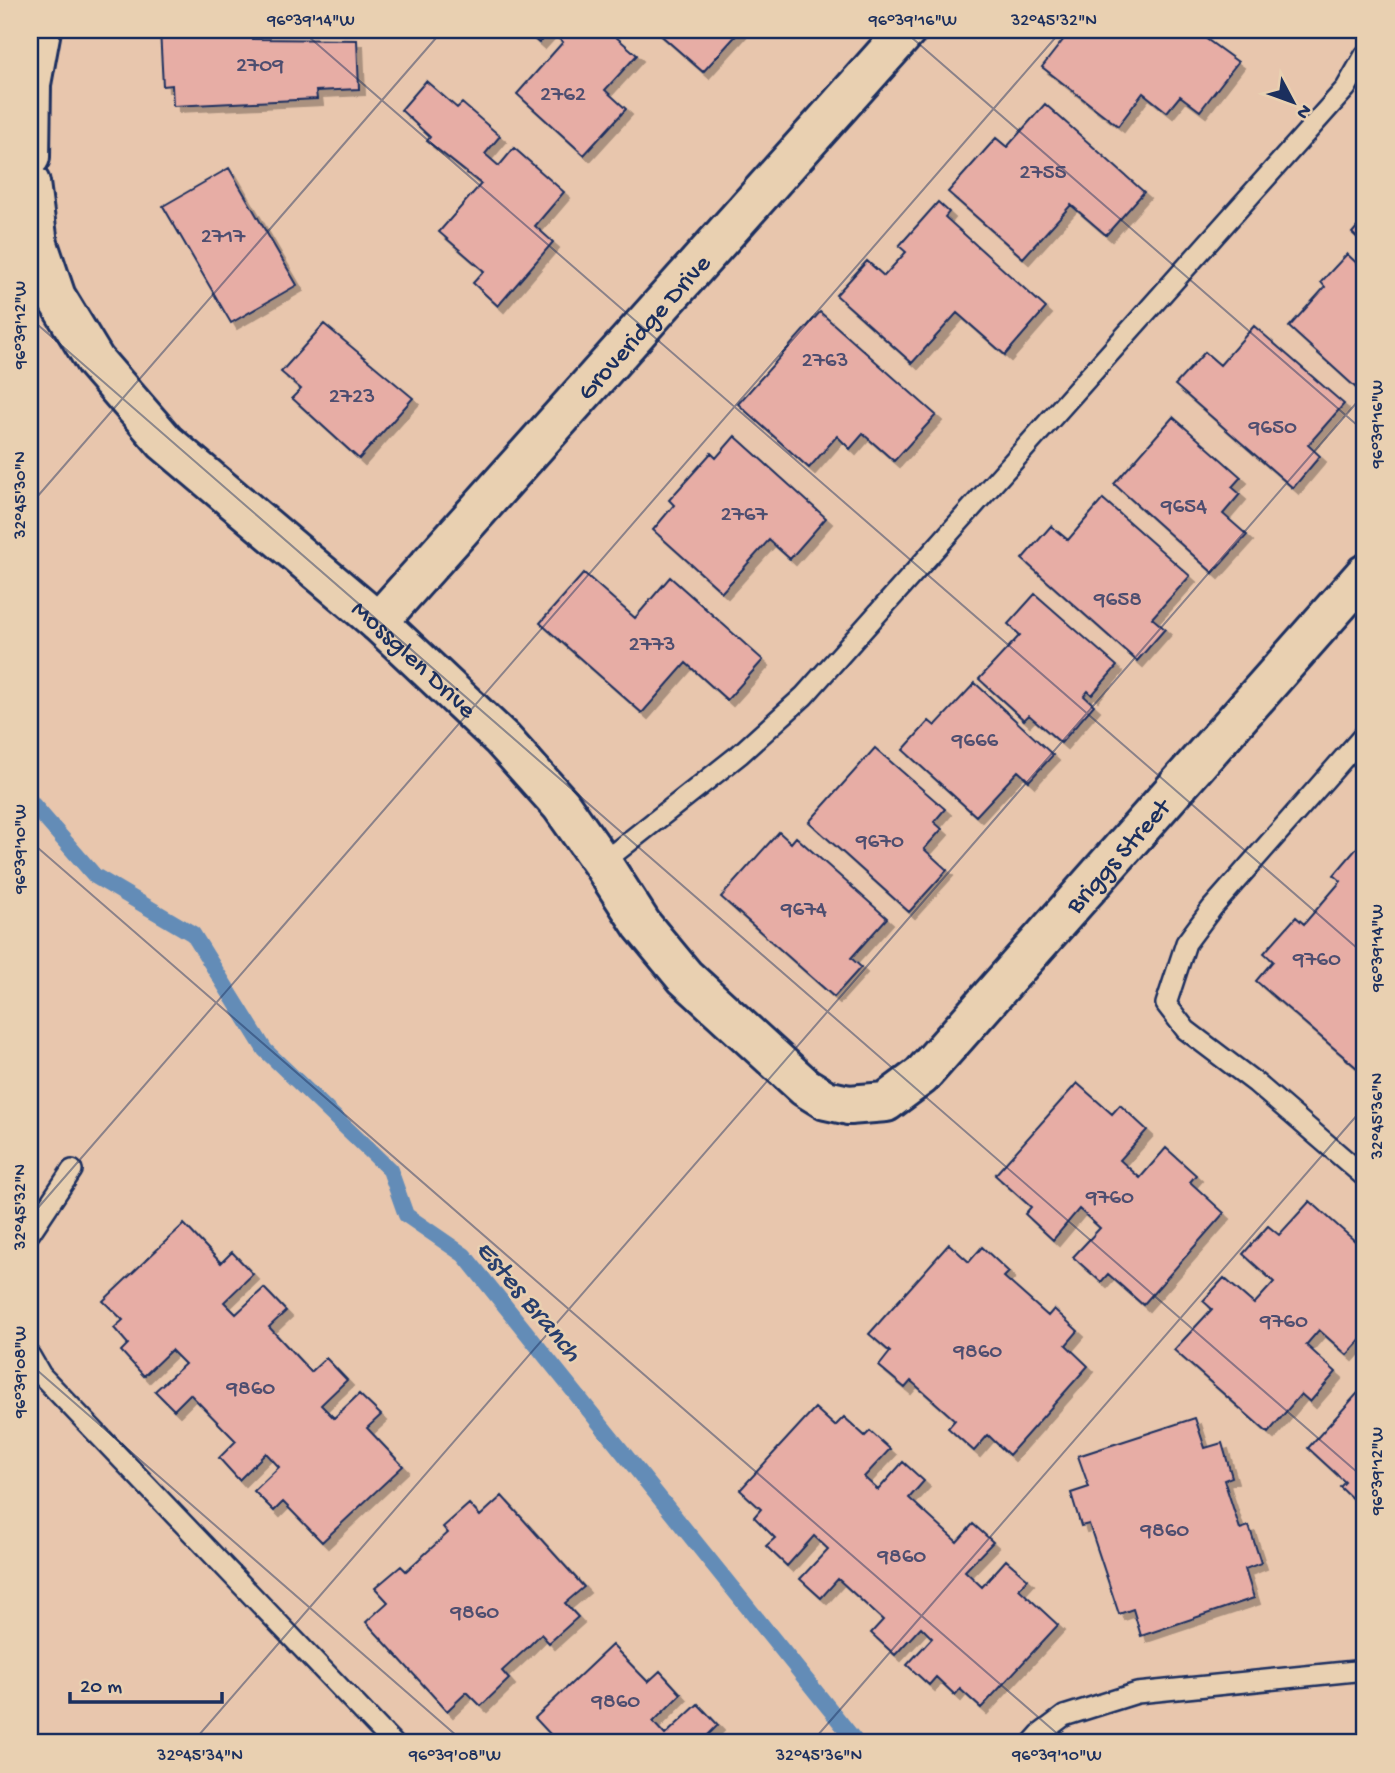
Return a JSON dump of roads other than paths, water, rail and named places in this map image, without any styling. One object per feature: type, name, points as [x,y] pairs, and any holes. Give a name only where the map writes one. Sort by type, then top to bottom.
[{"type":"street","points":[[30,158],[31,83],[40,30]]},
{"type":"street","name":"Groveridge Drive","points":[[378,622],[907,30]]},
{"type":"street","name":"Mossglen Drive","points":[[30,183],[38,244],[56,297],[95,361],[165,442],[378,622],[502,739],[561,805],[642,925],[685,977],[804,1087],[826,1100],[849,1105]]},
{"type":"street","name":"Briggs Street","points":[[849,1105],[886,1102],[920,1076],[1365,574]]},
{"type":"lane","points":[[602,863],[740,754],[804,696],[1346,88],[1365,55]]},
{"type":"lane","points":[[1365,734],[1212,908],[1186,943],[1166,1004],[1186,1030],[1256,1083],[1365,1177]]},
{"type":"lane","points":[[30,1233],[72,1170]]},
{"type":"lane","points":[[30,1356],[41,1375],[393,1743]]},
{"type":"lane","points":[[1032,1743],[1064,1716],[1137,1693],[1365,1671]]},
{"type":"waterway","name":"Estes Branch","points":[[30,801],[95,876],[193,934],[265,1050],[390,1170],[406,1215],[464,1255],[857,1743]]}]
